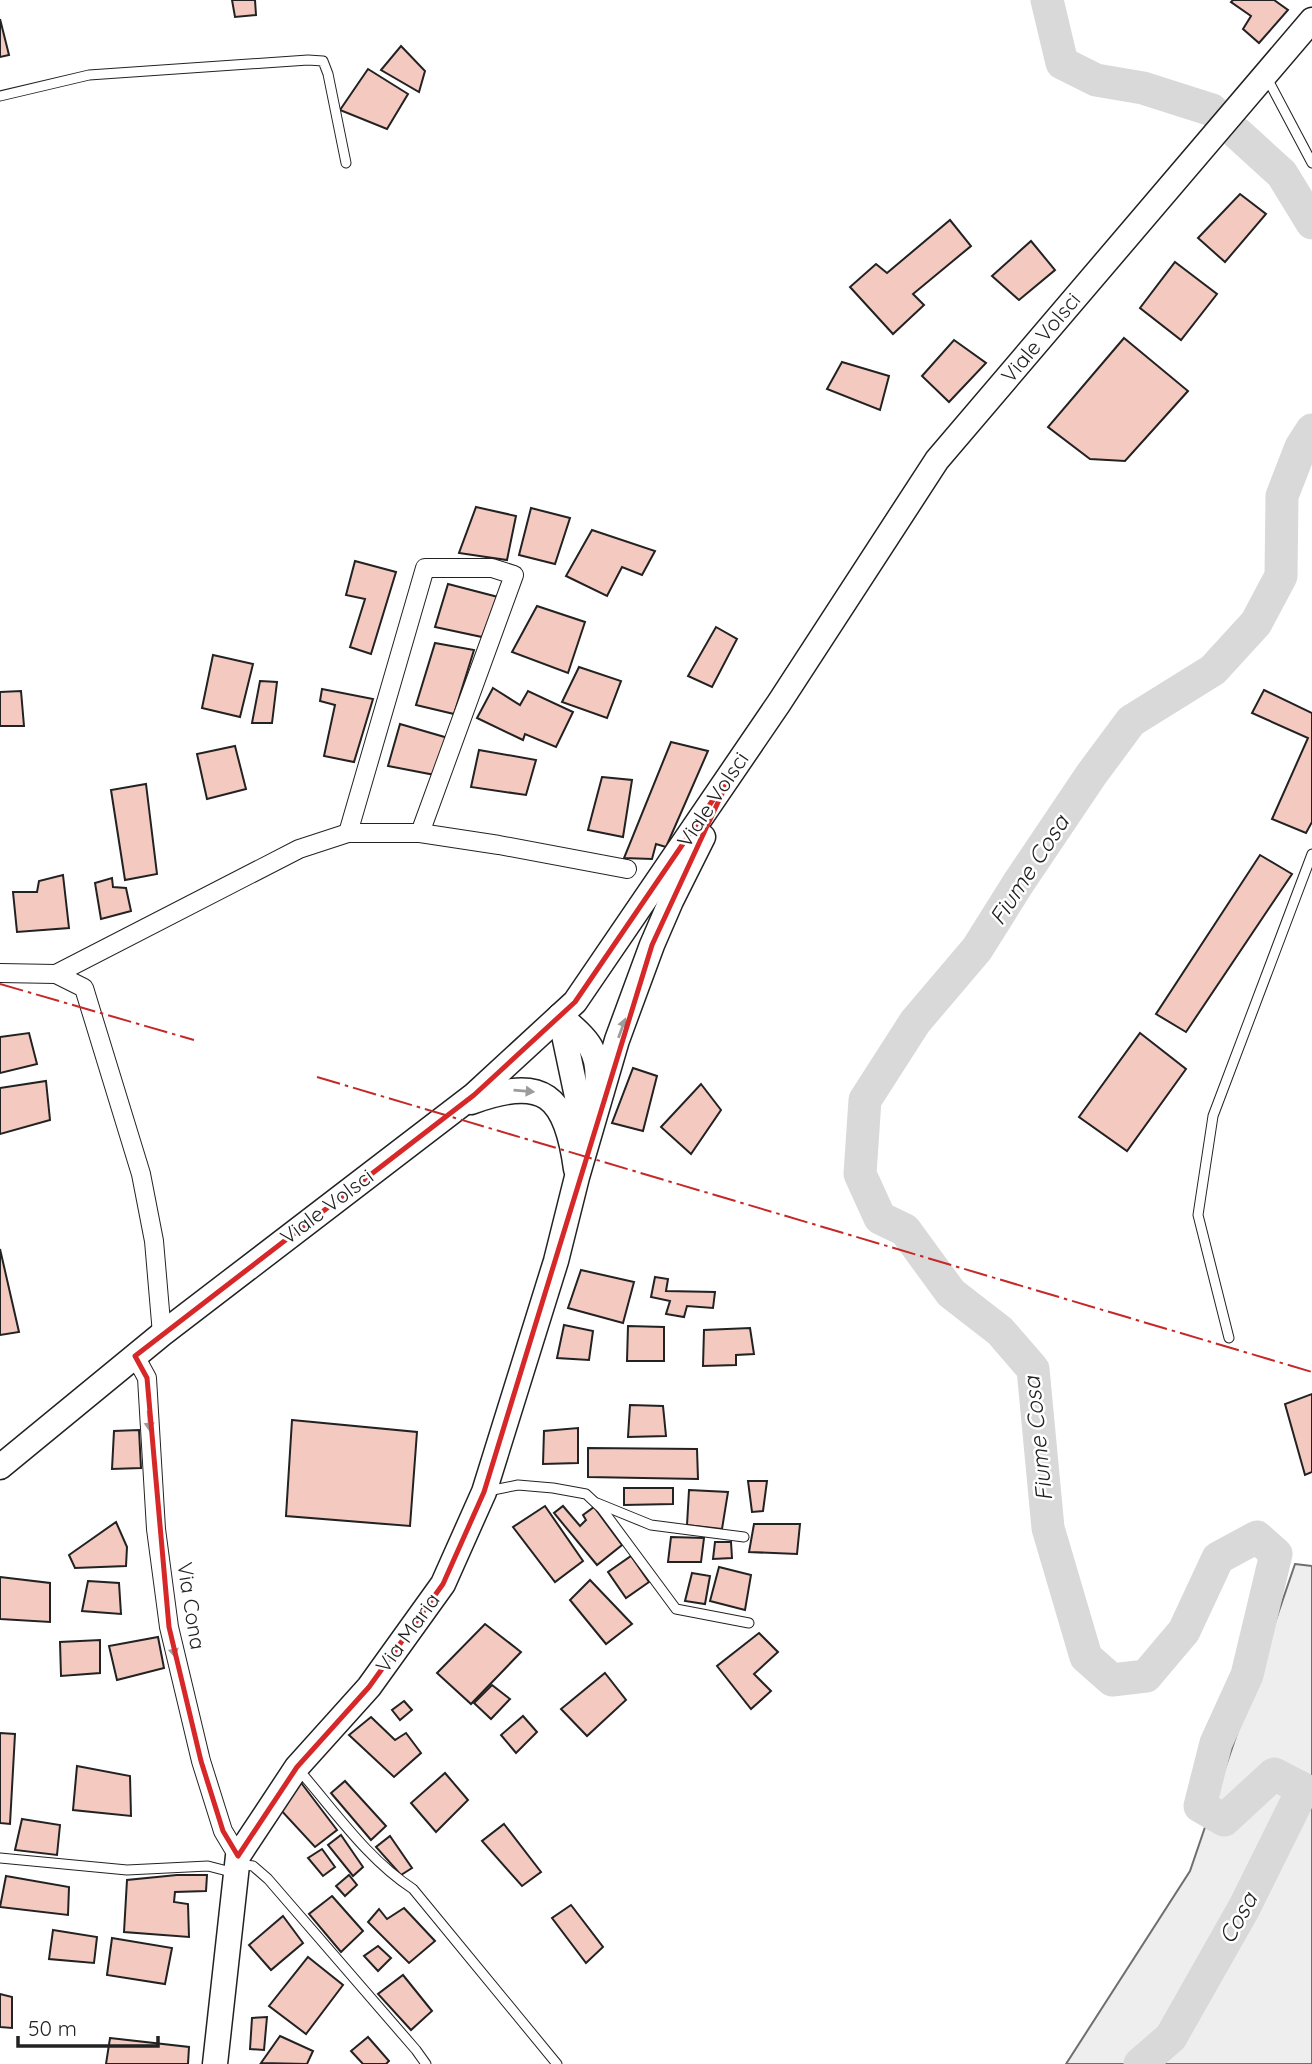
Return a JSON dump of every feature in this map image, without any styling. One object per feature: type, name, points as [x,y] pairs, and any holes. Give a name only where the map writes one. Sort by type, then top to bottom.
[{"type":"main road","name":"Viale Volsci","points":[[0,1467],[162,1334],[474,1095],[575,1002],[732,772],[937,460],[1312,20]]},
{"type":"main road","points":[[577,1177],[617,1041],[652,945],[732,772]]},
{"type":"main road","points":[[560,1016],[586,1038],[596,1058],[598,1078],[595,1117]]},
{"type":"main road","points":[[560,1016],[579,1106],[577,1177]]},
{"type":"main road","points":[[458,1107],[514,1090],[531,1090],[544,1095],[556,1106],[566,1122],[577,1177]]},
{"type":"main road","name":"Via Maria","points":[[215,2064],[238,1864],[297,1767],[369,1687],[443,1584],[484,1492],[556,1261],[577,1177]]},
{"type":"street","points":[[348,833],[425,568],[492,568],[514,575],[420,833]]},
{"type":"street","points":[[56,974],[299,849],[348,833],[420,833],[627,869]]},
{"type":"street","points":[[0,973],[56,974],[84,988],[141,1174],[154,1241],[162,1334]]},
{"type":"street","name":"Via Cona","points":[[135,1356],[147,1378],[156,1530],[169,1627],[201,1761],[223,1832],[238,1864]]},
{"type":"lane","points":[[0,96],[89,75],[323,61],[346,163]]},
{"type":"lane","points":[[1265,74],[1312,163]]},
{"type":"lane","points":[[1229,1338],[1198,1215],[1213,1116],[1312,854]]},
{"type":"lane","points":[[484,1492],[519,1485],[586,1494],[595,1502],[676,1608],[749,1623]]},
{"type":"lane","points":[[595,1502],[651,1525],[744,1538]]},
{"type":"lane","points":[[297,1767],[377,1861],[413,1889],[557,2064]]},
{"type":"lane","points":[[0,1858],[127,1870],[238,1864],[253,1866],[268,1879],[426,2064]]},
{"type":"highlighted area","points":[[732,772],[652,945],[484,1492],[443,1584],[369,1687],[297,1767],[238,1856],[223,1831],[201,1761],[169,1627],[147,1378],[135,1356],[474,1095],[575,1002]]},
{"type":"shaded area","points":[[1295,1564],[1312,1566],[1312,2064],[1066,2064],[1190,1871]]},
{"type":"building","points":[[232,0],[255,0],[256,15],[235,17]]},
{"type":"building","points":[[1274,0],[1288,10],[1259,43],[1243,29],[1251,16],[1231,2]]},
{"type":"building","points":[[0,19],[9,55],[0,57]]},
{"type":"building","points":[[401,46],[425,71],[419,92],[381,70]]},
{"type":"building","points":[[368,69],[408,94],[387,129],[340,110]]},
{"type":"building","points":[[1240,194],[1266,214],[1225,262],[1198,238]]},
{"type":"building","points":[[950,220],[971,246],[913,294],[924,305],[893,334],[850,287],[876,264],[887,273]]},
{"type":"building","points":[[1031,241],[1055,270],[1019,300],[992,276]]},
{"type":"building","points":[[1175,262],[1217,294],[1181,340],[1140,308]]},
{"type":"building","points":[[1124,338],[1188,391],[1125,461],[1090,459],[1048,427]]},
{"type":"building","points":[[954,340],[986,363],[949,402],[922,376]]},
{"type":"building","points":[[842,362],[889,376],[880,410],[827,389]]},
{"type":"building","points":[[476,507],[516,516],[507,560],[459,553]]},
{"type":"building","points":[[531,508],[570,518],[555,564],[519,555]]},
{"type":"building","points":[[592,530],[655,551],[642,575],[622,567],[607,596],[566,576]]},
{"type":"building","points":[[355,561],[396,572],[371,654],[350,647],[365,599],[346,595]]},
{"type":"building","points":[[448,584],[498,597],[482,637],[435,627]]},
{"type":"building","points":[[537,606],[585,622],[568,673],[512,652]]},
{"type":"building","points":[[716,627],[737,639],[712,687],[688,676]]},
{"type":"building","points":[[435,643],[474,650],[454,714],[416,705]]},
{"type":"building","points":[[213,655],[253,664],[240,717],[202,708]]},
{"type":"building","points":[[579,667],[621,681],[607,718],[562,702]]},
{"type":"building","points":[[260,681],[277,682],[272,723],[252,723]]},
{"type":"building","points":[[493,688],[520,705],[528,691],[573,712],[556,747],[525,734],[523,740],[477,718]]},
{"type":"building","points":[[322,689],[373,699],[354,762],[324,756],[335,705],[320,701]]},
{"type":"building","points":[[1264,690],[1312,713],[1312,822],[1306,833],[1272,819],[1308,738],[1252,713]]},
{"type":"building","points":[[21,691],[24,726],[0,726],[0,692]]},
{"type":"building","points":[[400,724],[448,738],[435,775],[388,766]]},
{"type":"building","points":[[671,742],[708,751],[666,847],[656,844],[652,859],[624,858]]},
{"type":"building","points":[[235,746],[246,789],[207,799],[197,754]]},
{"type":"building","points":[[479,750],[536,760],[526,795],[471,787]]},
{"type":"building","points":[[602,777],[632,780],[623,837],[588,830]]},
{"type":"building","points":[[146,784],[157,874],[125,880],[111,790]]},
{"type":"building","points":[[1260,855],[1292,874],[1186,1032],[1156,1014]]},
{"type":"building","points":[[63,875],[69,928],[17,932],[13,892],[37,892],[39,881]]},
{"type":"building","points":[[112,878],[113,887],[126,888],[131,911],[101,919],[95,883]]},
{"type":"building","points":[[29,1033],[37,1064],[0,1073],[0,1037]]},
{"type":"building","points":[[1140,1033],[1186,1069],[1127,1151],[1079,1117]]},
{"type":"building","points":[[633,1068],[657,1076],[643,1131],[612,1123]]},
{"type":"building","points":[[46,1081],[50,1120],[0,1134],[0,1088]]},
{"type":"building","points":[[701,1084],[721,1110],[691,1154],[661,1127]]},
{"type":"building","points":[[0,1249],[19,1332],[0,1335]]},
{"type":"building","points":[[581,1270],[634,1282],[623,1323],[568,1308]]},
{"type":"building","points":[[655,1277],[668,1279],[666,1291],[715,1292],[713,1308],[687,1306],[684,1317],[666,1314],[670,1301],[651,1297]]},
{"type":"building","points":[[564,1325],[593,1331],[589,1360],[557,1358]]},
{"type":"building","points":[[628,1326],[664,1327],[664,1361],[627,1361]]},
{"type":"building","points":[[750,1328],[754,1354],[736,1355],[736,1365],[703,1366],[704,1330]]},
{"type":"building","points":[[1312,1394],[1312,1472],[1305,1475],[1285,1404]]},
{"type":"building","points":[[630,1405],[663,1406],[666,1436],[628,1437]]},
{"type":"building","points":[[292,1420],[417,1432],[410,1526],[286,1516]]},
{"type":"building","points":[[578,1428],[578,1463],[543,1464],[544,1431]]},
{"type":"building","points":[[139,1430],[141,1468],[112,1469],[114,1431]]},
{"type":"building","points":[[588,1448],[697,1449],[698,1479],[588,1477]]},
{"type":"building","points":[[748,1481],[767,1481],[763,1511],[752,1512]]},
{"type":"building","points":[[624,1488],[673,1488],[673,1504],[624,1505]]},
{"type":"building","points":[[689,1490],[728,1492],[722,1529],[687,1525]]},
{"type":"building","points":[[545,1506],[583,1561],[555,1582],[513,1527]]},
{"type":"building","points":[[563,1506],[580,1526],[586,1520],[583,1515],[594,1507],[622,1545],[597,1565],[554,1513]]},
{"type":"building","points":[[116,1522],[127,1547],[126,1566],[75,1568],[69,1555]]},
{"type":"building","points":[[754,1524],[800,1524],[797,1554],[749,1552]]},
{"type":"building","points":[[671,1537],[704,1538],[701,1562],[668,1562]]},
{"type":"building","points":[[715,1542],[731,1542],[732,1558],[713,1559]]},
{"type":"building","points":[[631,1556],[649,1582],[626,1598],[608,1572]]},
{"type":"building","points":[[719,1567],[751,1575],[745,1610],[710,1601]]},
{"type":"building","points":[[692,1573],[710,1576],[705,1604],[685,1601]]},
{"type":"building","points":[[0,1577],[50,1583],[50,1622],[0,1619]]},
{"type":"building","points":[[590,1580],[632,1624],[606,1644],[570,1600]]},
{"type":"building","points":[[88,1581],[119,1583],[121,1614],[82,1611]]},
{"type":"building","points":[[485,1624],[521,1652],[471,1704],[437,1673]]},
{"type":"building","points":[[759,1633],[778,1652],[754,1674],[771,1691],[751,1709],[717,1666]]},
{"type":"building","points":[[158,1637],[164,1668],[117,1680],[109,1646]]},
{"type":"building","points":[[100,1640],[100,1673],[61,1676],[60,1642]]},
{"type":"building","points":[[605,1673],[626,1700],[587,1736],[561,1709]]},
{"type":"building","points":[[492,1685],[510,1699],[491,1719],[474,1703]]},
{"type":"building","points":[[404,1701],[412,1710],[400,1720],[392,1710]]},
{"type":"building","points":[[523,1716],[537,1732],[516,1753],[501,1735]]},
{"type":"building","points":[[371,1717],[395,1740],[406,1733],[421,1753],[394,1777],[349,1735]]},
{"type":"building","points":[[0,1733],[15,1734],[10,1824],[0,1823]]},
{"type":"building","points":[[77,1766],[130,1776],[131,1816],[73,1810]]},
{"type":"building","points":[[445,1773],[468,1800],[436,1832],[411,1803]]},
{"type":"building","points":[[299,1780],[337,1830],[315,1847],[278,1807]]},
{"type":"building","points":[[345,1781],[386,1826],[371,1840],[331,1793]]},
{"type":"building","points":[[22,1819],[60,1825],[57,1855],[15,1850]]},
{"type":"building","points":[[504,1824],[541,1872],[522,1886],[482,1841]]},
{"type":"building","points":[[341,1835],[363,1867],[353,1876],[328,1845]]},
{"type":"building","points":[[390,1836],[412,1868],[401,1875],[376,1847]]},
{"type":"building","points":[[322,1849],[335,1867],[323,1876],[308,1858]]},
{"type":"building","points":[[207,1875],[206,1891],[175,1892],[174,1902],[188,1904],[189,1937],[124,1932],[127,1880]]},
{"type":"building","points":[[349,1875],[357,1885],[345,1896],[336,1886]]},
{"type":"building","points":[[6,1876],[69,1887],[68,1915],[0,1907]]},
{"type":"building","points":[[332,1896],[363,1931],[341,1952],[309,1914]]},
{"type":"building","points":[[571,1905],[603,1947],[586,1963],[552,1918]]},
{"type":"building","points":[[404,1908],[435,1941],[409,1963],[368,1922],[379,1909],[387,1919]]},
{"type":"building","points":[[283,1916],[303,1943],[271,1970],[249,1945]]},
{"type":"building","points":[[53,1930],[97,1937],[94,1963],[49,1959]]},
{"type":"building","points":[[112,1938],[172,1948],[165,1984],[107,1975]]},
{"type":"building","points":[[378,1946],[391,1958],[378,1971],[364,1956]]},
{"type":"building","points":[[308,1957],[343,1985],[306,2034],[269,2006]]},
{"type":"building","points":[[403,1975],[432,2011],[411,2030],[378,1994]]},
{"type":"building","points":[[0,1994],[12,1997],[12,2028],[0,2027]]},
{"type":"building","points":[[267,2017],[264,2050],[250,2049],[252,2018]]},
{"type":"building","points":[[280,2036],[313,2051],[307,2064],[261,2063]]},
{"type":"building","points":[[368,2037],[389,2061],[386,2064],[363,2064],[351,2051]]},
{"type":"building","points":[[110,2038],[189,2047],[188,2064],[106,2064]]},
{"type":"waterway","points":[[1047,0],[1062,63],[1096,80],[1143,88],[1212,110]]},
{"type":"waterway","name":"Fiume Cosa","points":[[1237,133],[1282,174],[1312,223]]},
{"type":"waterway","name":"Fiume Cosa","points":[[1140,2064],[1171,2037],[1244,1908],[1303,1789],[1274,1774],[1224,1820],[1200,1806],[1216,1743],[1247,1675],[1276,1554],[1257,1537],[1218,1558],[1184,1631],[1146,1676],[1112,1680],[1086,1657],[1048,1528],[1033,1369],[1000,1331],[951,1293],[905,1230],[880,1218],[860,1174],[865,1100],[915,1022],[977,949],[1091,775],[1131,721],[1213,670],[1256,623],[1281,576],[1282,496],[1301,447],[1312,430]]},
{"type":"power","points":[[0,984],[194,1040]]},
{"type":"power","points":[[317,1077],[1312,1372]]},
{"type":"water label","name":"Cosa","points":[[1238,1918]]}]
